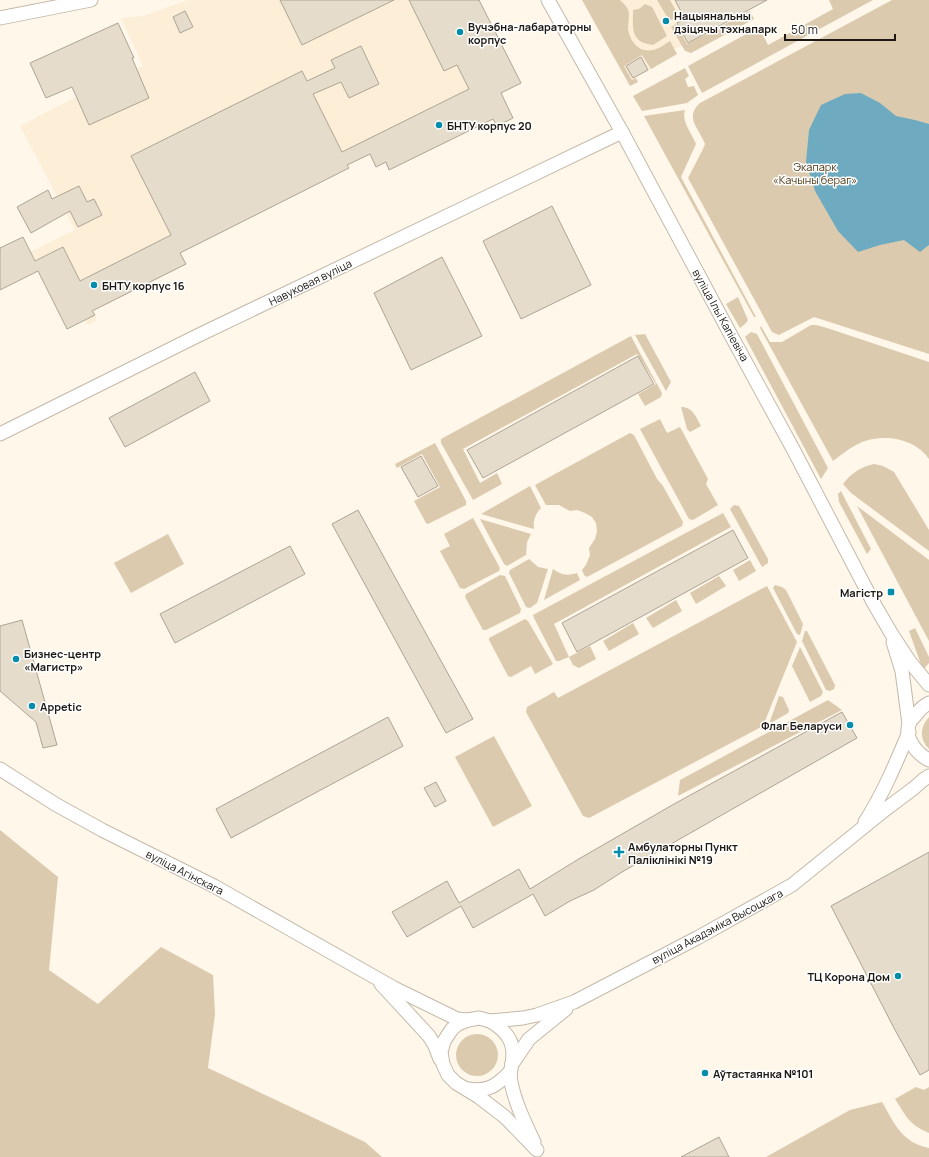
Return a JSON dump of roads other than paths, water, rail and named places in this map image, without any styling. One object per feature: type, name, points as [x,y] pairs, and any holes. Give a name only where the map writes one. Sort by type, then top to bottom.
[{"type":"street","points":[[0,18],[91,0]]},
{"type":"street","name":"вуліца Ільі Капіевіча","points":[[548,0],[622,132],[793,448],[873,602],[891,633],[917,671],[929,685]]},
{"type":"street","name":"Навуковая вуліца","points":[[0,434],[198,336],[622,132]]},
{"type":"street","name":"вуліца Ільі Капіевіча","points":[[891,633],[902,671],[909,728]]},
{"type":"street","name":"вуліца Акадэміка Высоцкага","points":[[852,837],[862,828],[879,799],[891,775],[909,728],[918,710],[929,703]]},
{"type":"street","points":[[909,728],[912,744],[923,757],[929,760]]},
{"type":"street","name":"вуліца Агінскага","points":[[0,769],[55,804],[102,830],[214,886],[394,988],[457,1019],[468,1020]]},
{"type":"street","name":"вуліца Акадэміка Высоцкага","points":[[574,1002],[698,938],[792,885],[929,776]]},
{"type":"street","name":"вуліца Агінскага","points":[[371,974],[429,1036],[443,1064]]},
{"type":"street","points":[[490,1021],[530,1017],[574,1002]]},
{"type":"street","points":[[466,1088],[477,1090],[488,1089],[498,1084],[511,1068],[529,1040],[574,1002]]},
{"type":"street","points":[[479,1018],[490,1021],[499,1026],[507,1034],[510,1039],[513,1053],[511,1082],[518,1107],[539,1153],[505,1117],[466,1088],[456,1083],[448,1075],[443,1064],[441,1052],[444,1042],[452,1029],[458,1024],[479,1018]]},
{"type":"water","points":[[861,93],[880,103],[896,116],[929,124],[929,245],[920,252],[904,240],[880,245],[858,252],[838,231],[815,191],[806,162],[809,130],[821,105],[845,94]]},
{"type":"place","name":"Нацыянальны дзіцячы тэхнапарк","points":[[666,21]]},
{"type":"place","name":"Вучэбна-лабараторны корпус","points":[[460,32]]},
{"type":"place","name":"БНТУ корпус 20","points":[[439,125]]},
{"type":"place","name":"БНТУ корпус 16","points":[[94,285]]},
{"type":"place","name":"Магістр","points":[[891,592]]},
{"type":"place","name":"Бизнес-центр «Магистр»","points":[[16,659]]},
{"type":"place","name":"Appetic","points":[[32,706]]},
{"type":"place","name":"Флаг Беларуси","points":[[850,725]]},
{"type":"place","name":"Амбулаторны Пункт Паліклінікі №19","points":[[619,852]]},
{"type":"place","name":"ТЦ Корона Дом","points":[[898,976]]},
{"type":"place","name":"Аўтастаянка №101","points":[[705,1073]]},
{"type":"park label","name":"Экапарк «Качыны бераг»","points":[[815,172]]}]
